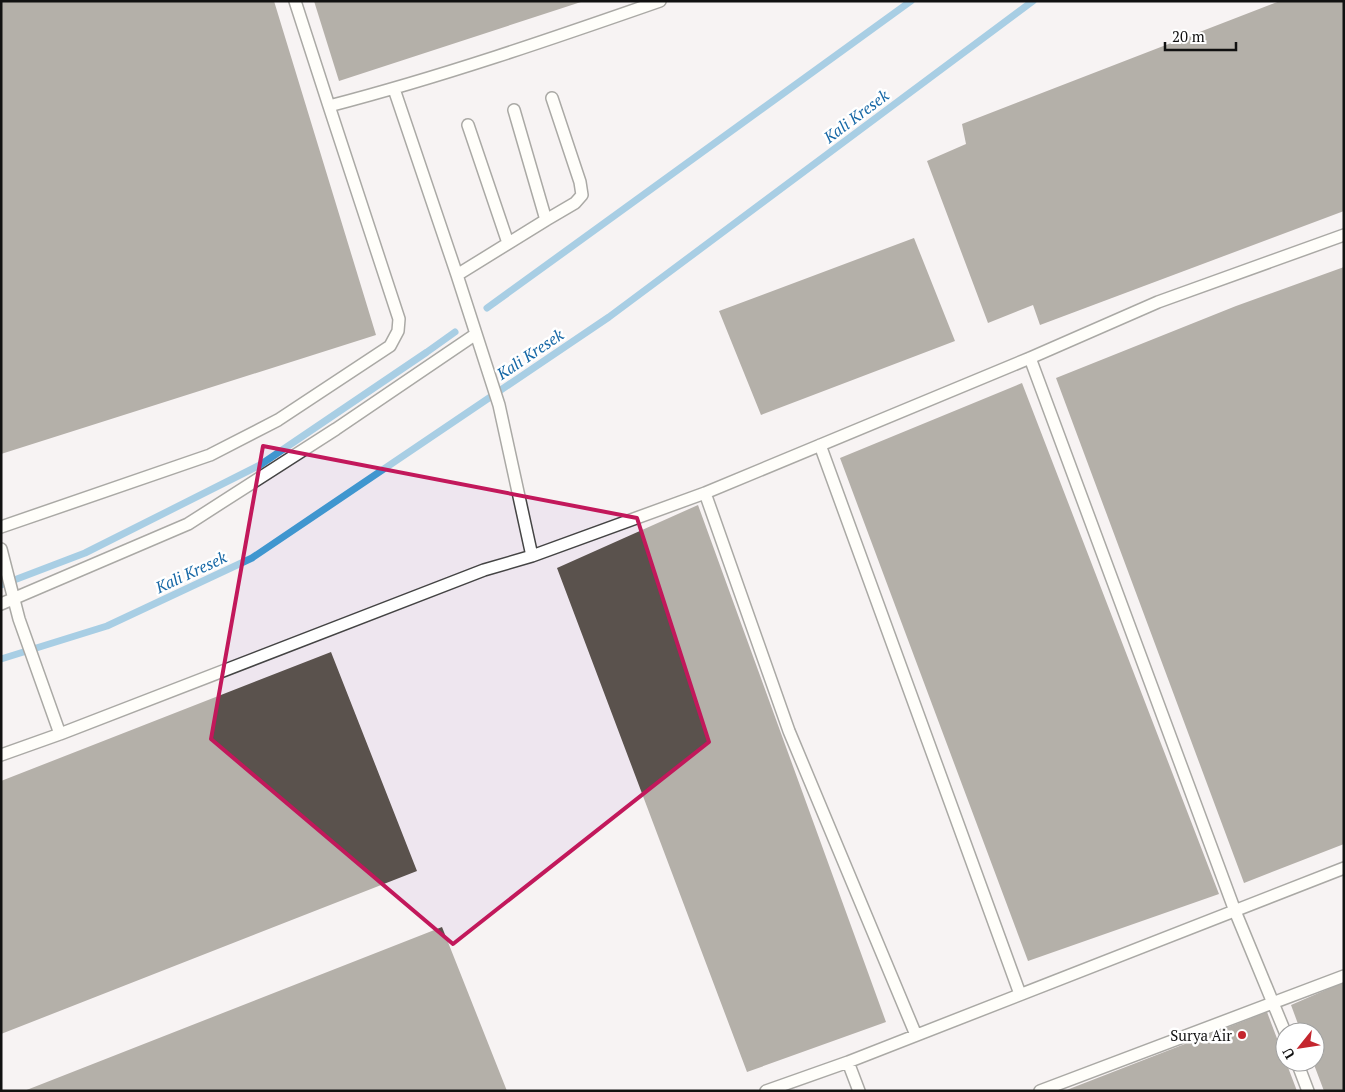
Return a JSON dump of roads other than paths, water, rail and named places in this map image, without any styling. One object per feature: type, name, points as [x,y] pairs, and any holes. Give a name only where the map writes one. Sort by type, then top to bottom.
[{"type":"lane","points":[[1,526],[210,455],[278,420],[390,346],[398,331],[399,319],[295,1]]},
{"type":"lane","points":[[329,106],[394,89],[521,49],[660,1]]},
{"type":"lane","points":[[394,89],[499,405],[532,556]]},
{"type":"lane","points":[[457,275],[575,203],[582,195],[580,182],[552,98]]},
{"type":"lane","points":[[514,110],[546,220]]},
{"type":"lane","points":[[468,125],[508,243]]},
{"type":"lane","points":[[1,755],[484,570],[532,556],[705,493],[1030,358],[1158,302],[1344,235]]},
{"type":"lane","points":[[1,604],[12,594],[188,524],[336,429],[476,334]]},
{"type":"lane","points":[[1030,358],[1235,911],[1281,1022]]},
{"type":"lane","points":[[820,445],[1020,994]]},
{"type":"lane","points":[[705,493],[789,731],[916,1035]]},
{"type":"lane","points":[[1,549],[19,619],[60,734]]},
{"type":"lane","points":[[766,1091],[848,1062],[1344,868]]},
{"type":"lane","points":[[1040,1091],[1344,976]]},
{"type":"lane","points":[[848,1062],[859,1091]]},
{"type":"lane","points":[[1301,1072],[1308,1091]]},
{"type":"waterway","points":[[487,308],[911,1]]},
{"type":"waterway","name":"Kali Kresek","points":[[1,659],[107,626],[252,558],[609,317],[1033,1]]},
{"type":"waterway","points":[[1,585],[85,553],[260,465],[455,332]]},
{"type":"place","name":"Surya Air","points":[[1242,1035]]}]
